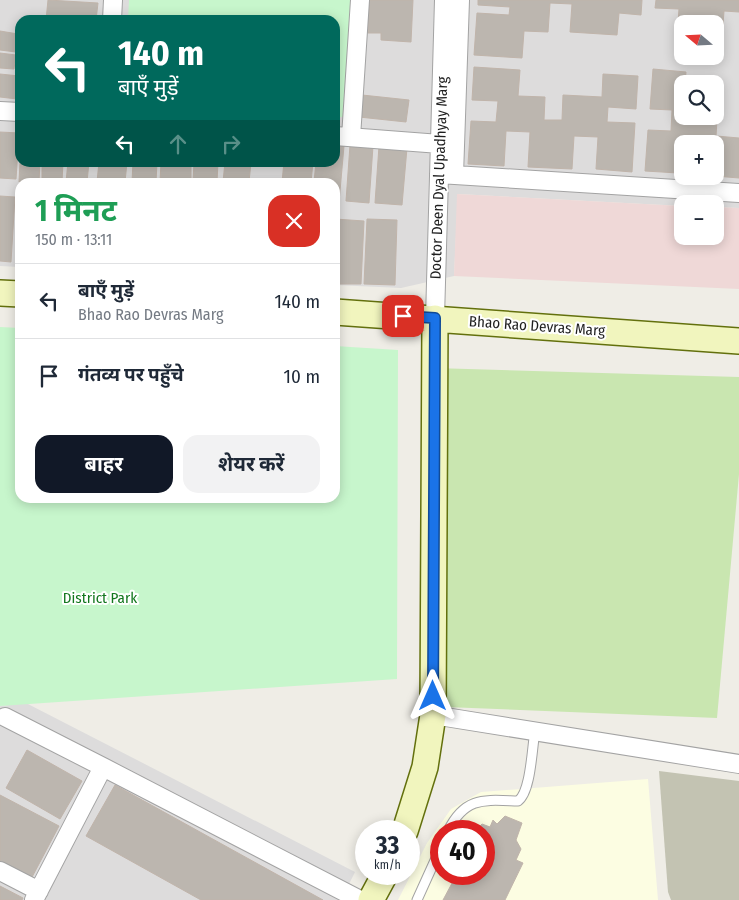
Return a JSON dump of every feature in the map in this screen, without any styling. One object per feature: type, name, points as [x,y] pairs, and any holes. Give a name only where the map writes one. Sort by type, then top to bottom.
[{"type":"street","points":[[112,15],[113,0]]},
{"type":"street","points":[[360,0],[343,136],[440,144]]},
{"type":"street","name":"Doctor Deen Dyal Upadhyay Marg","points":[[409,820],[426,767],[433,716],[435,318],[447,174],[440,144],[444,0]]},
{"type":"street","points":[[460,0],[447,174],[739,193]]},
{"type":"street","points":[[0,111],[15,112]]},
{"type":"street","points":[[0,293],[15,294]]},
{"type":"street","name":"Bhao Rao Devras Marg","points":[[340,312],[739,340]]},
{"type":"street","points":[[5,716],[103,767],[335,894],[360,900]]},
{"type":"street","points":[[433,716],[739,764]]},
{"type":"street","points":[[0,871],[37,896],[103,767]]},
{"type":"street","points":[[371,900],[379,885]]},
{"type":"lane","points":[[454,820],[457,815],[473,802],[518,801],[522,798],[527,790],[534,731]]},
{"type":"lane","points":[[417,900],[430,871]]},
{"type":"shaded area","points":[[0,0],[739,0],[739,208],[724,207],[724,195],[674,195],[674,206],[458,194],[454,276],[401,288],[340,285],[340,178],[15,178],[15,267],[0,266]]},
{"type":"shaded area","points":[[457,194],[674,206],[674,245],[724,245],[724,207],[739,208],[739,289],[454,276]]},
{"type":"shaded area","points":[[26,703],[355,872],[341,900],[0,900],[0,706]]},
{"type":"shaded area","points":[[659,771],[739,781],[739,900],[671,900],[668,892]]},
{"type":"shaded area","points":[[648,779],[658,900],[398,900],[406,885],[420,885],[420,857],[430,839],[430,885],[495,885],[495,820],[443,820],[451,809],[481,792]]},
{"type":"green space","points":[[129,0],[351,0],[344,117],[340,117],[340,15],[128,15]]},
{"type":"green space","name":"District Park","points":[[0,327],[15,328],[15,503],[340,503],[340,346],[398,350],[397,679],[0,706]]},
{"type":"green space","points":[[434,368],[739,377],[739,474],[717,718],[446,707]]},
{"type":"building","points":[[48,0],[98,3],[97,15],[46,15]]},
{"type":"building","points":[[369,0],[413,0],[411,42],[381,40],[381,33],[368,33]]},
{"type":"building","points":[[478,0],[642,0],[641,15],[619,13],[617,35],[570,32],[572,4],[550,3],[548,32],[524,31],[522,58],[474,55],[477,13],[509,15],[510,7],[478,5]]},
{"type":"building","points":[[656,0],[739,0],[739,12],[724,11],[724,15],[679,15],[679,9],[655,8]]},
{"type":"building","points":[[0,31],[15,34],[15,52],[0,50]]},
{"type":"building","points":[[0,53],[15,55],[14,69],[0,68]]},
{"type":"building","points":[[474,67],[520,70],[518,96],[545,97],[544,120],[562,120],[563,95],[602,97],[603,74],[638,76],[636,109],[608,107],[607,122],[635,123],[632,172],[596,169],[598,137],[574,136],[572,169],[528,167],[530,132],[506,131],[504,166],[468,164],[471,121],[496,122],[498,101],[472,100]]},
{"type":"building","points":[[653,69],[686,72],[686,75],[674,75],[674,125],[717,125],[716,135],[674,135],[674,173],[645,171],[648,130],[671,131],[672,110],[650,109]]},
{"type":"building","points":[[0,74],[15,76],[15,99],[0,97]]},
{"type":"building","points":[[362,95],[409,100],[406,122],[359,117]]},
{"type":"building","points":[[0,132],[15,133],[16,178],[0,178]]},
{"type":"building","points":[[724,137],[739,138],[739,178],[724,177]]},
{"type":"building","points":[[350,145],[373,146],[369,203],[346,201]]},
{"type":"building","points":[[340,146],[344,146],[340,191],[340,178],[314,178],[316,167],[340,167]]},
{"type":"building","points":[[379,146],[407,148],[402,205],[375,203]]},
{"type":"building","points":[[20,167],[40,167],[39,178],[19,178]]},
{"type":"building","points":[[42,167],[63,167],[62,178],[42,178]]},
{"type":"building","points":[[68,167],[88,167],[87,178],[66,178]]},
{"type":"building","points":[[98,167],[126,167],[125,178],[97,178]]},
{"type":"building","points":[[133,167],[157,167],[156,178],[132,178]]},
{"type":"building","points":[[161,167],[191,167],[191,178],[160,178]]},
{"type":"building","points":[[194,167],[218,167],[217,178],[193,178]]},
{"type":"building","points":[[224,167],[250,167],[249,178],[223,178]]},
{"type":"building","points":[[284,167],[312,167],[311,178],[282,178]]},
{"type":"building","points":[[0,196],[15,197],[11,262],[0,261]]},
{"type":"building","points":[[340,219],[364,221],[361,284],[340,284]]},
{"type":"building","points":[[367,219],[397,220],[395,285],[364,284]]},
{"type":"building","points":[[27,750],[82,781],[60,819],[6,788]]},
{"type":"building","points":[[115,785],[323,900],[201,900],[86,836]]},
{"type":"building","points":[[0,795],[59,826],[31,879],[0,863]]},
{"type":"building","points":[[505,816],[522,823],[516,840],[521,849],[516,860],[523,863],[505,900],[443,900],[451,885],[495,885],[495,822],[497,824]]},
{"type":"building","points":[[0,886],[23,898],[22,900],[0,900]]},
{"type":"route","points":[[403,316],[435,318],[433,696]]}]
